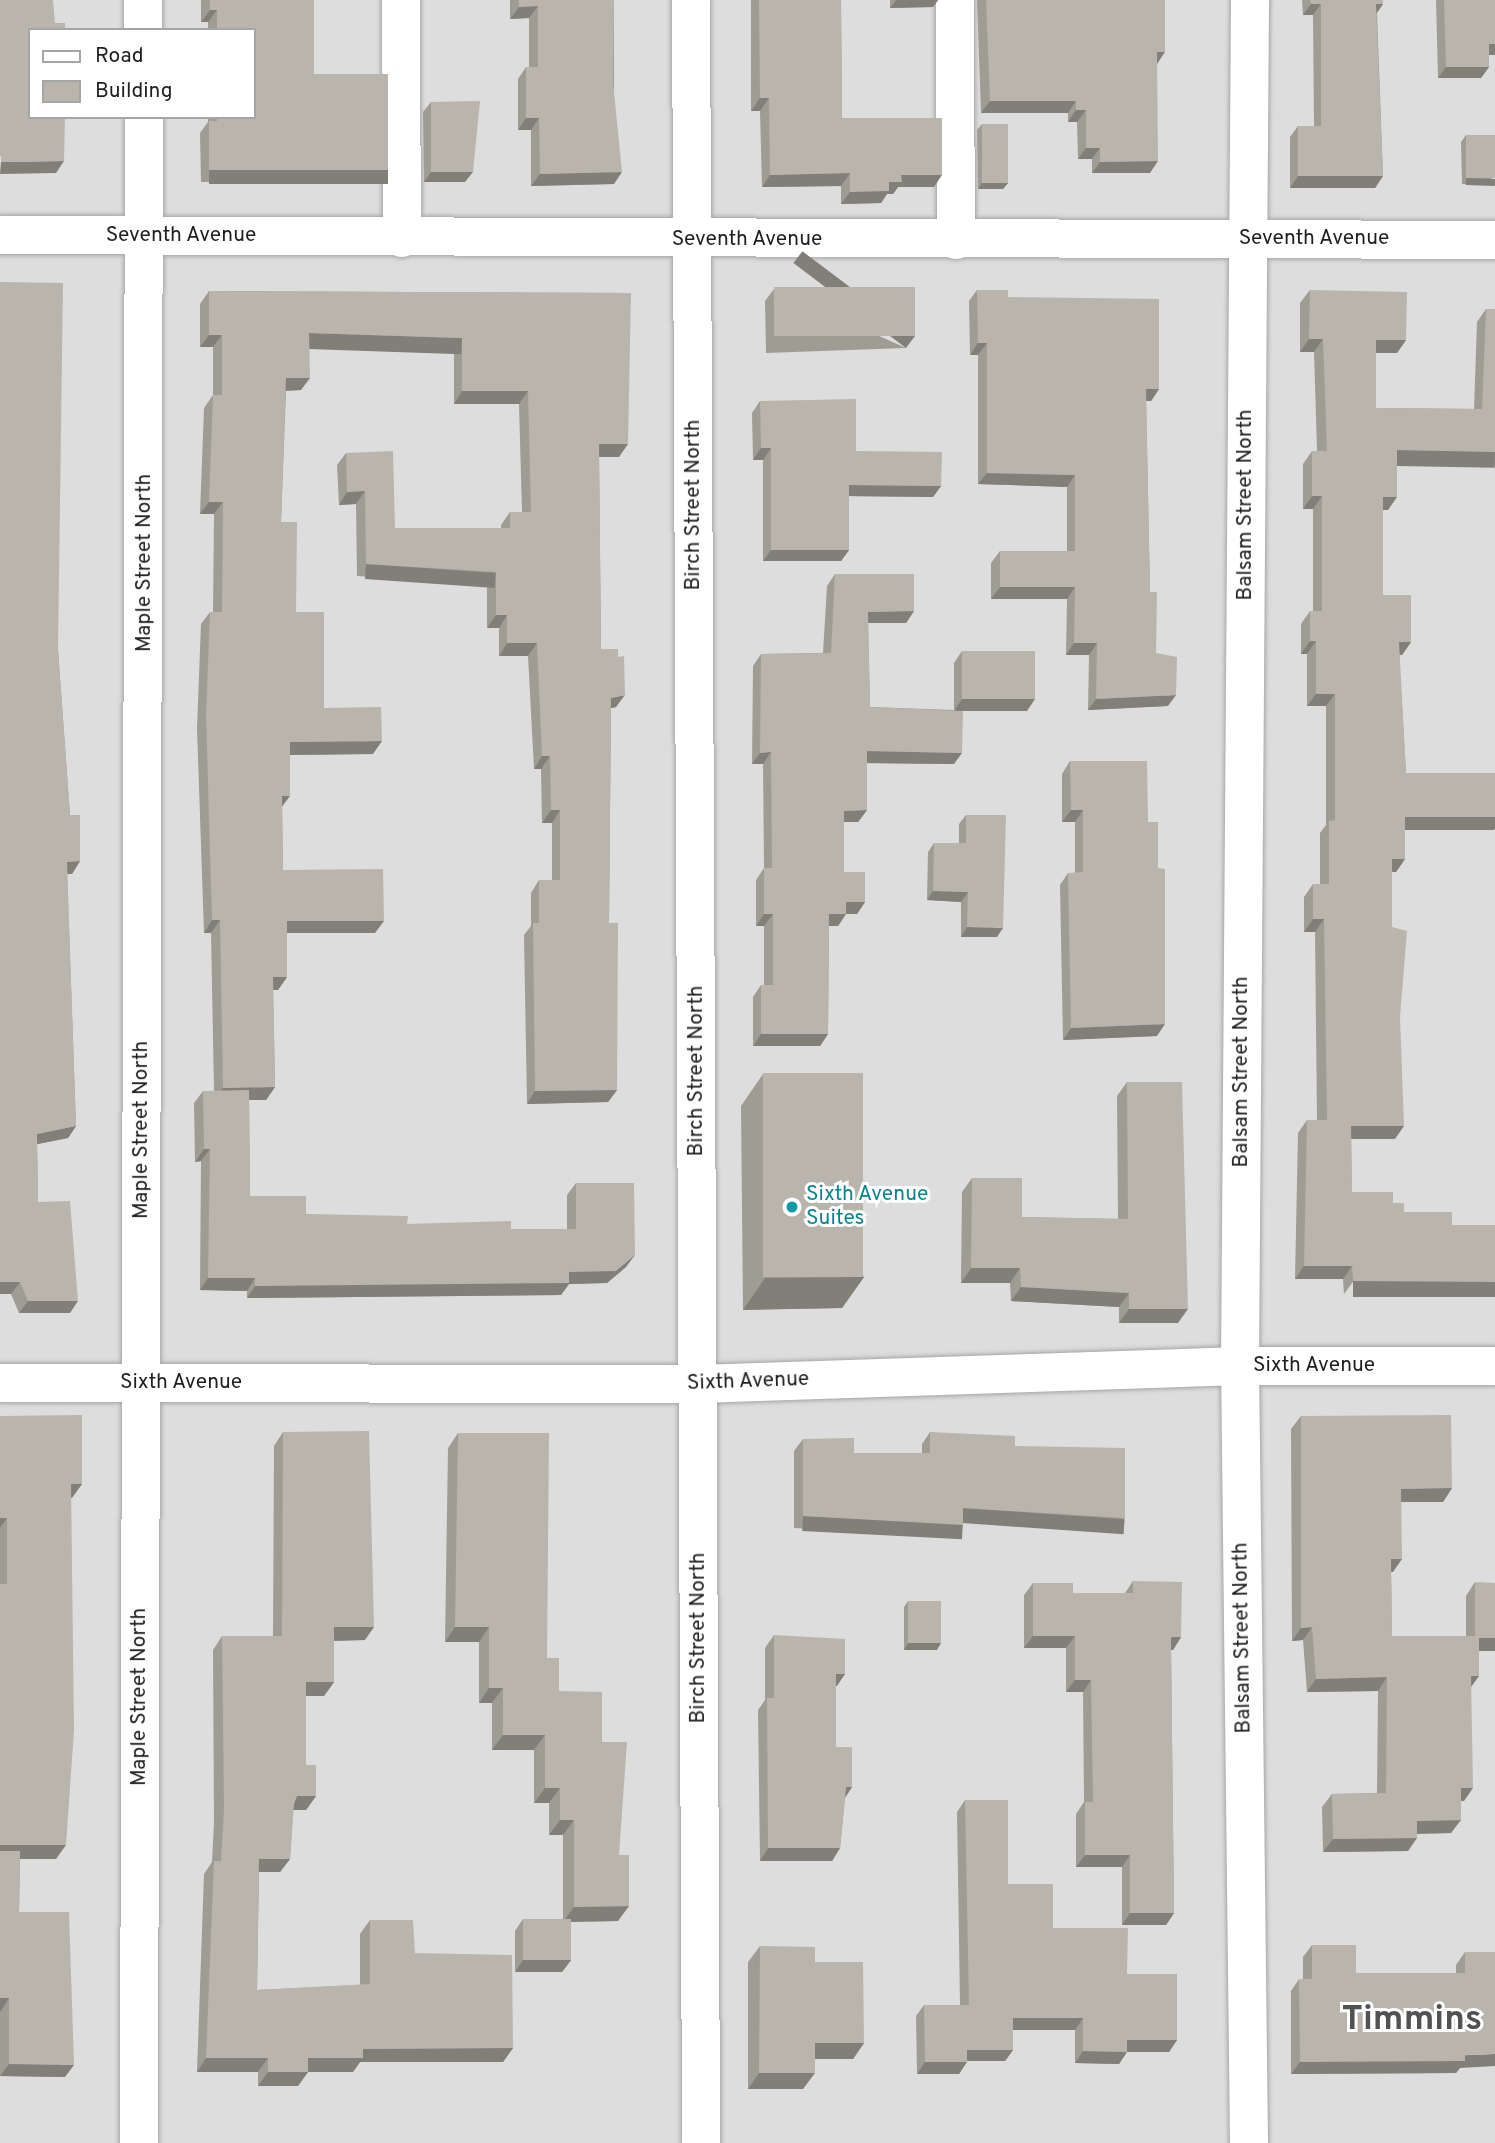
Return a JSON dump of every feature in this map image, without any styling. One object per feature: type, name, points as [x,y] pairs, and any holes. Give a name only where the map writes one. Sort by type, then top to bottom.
[{"type":"street","points":[[143,0],[144,28]]},
{"type":"street","points":[[401,0],[402,238]]},
{"type":"street","name":"Birch Street North","points":[[691,0],[701,2143]]},
{"type":"street","points":[[955,0],[956,240]]},
{"type":"street","name":"Balsam Street North","points":[[1249,2143],[1240,1366],[1250,0]]},
{"type":"street","name":"Maple Street North","points":[[139,2143],[145,119]]},
{"type":"street","name":"Seventh Avenue","points":[[0,234],[693,240],[1495,240]]},
{"type":"street","name":"Sixth Avenue","points":[[0,1383],[698,1384],[1240,1366],[1495,1366]]},
{"type":"shaded area","points":[[0,0],[1495,0],[1495,2143],[0,2143]]},
{"type":"building","points":[[0,0],[53,0],[55,23],[65,23],[65,28],[28,28],[28,119],[65,119],[64,161],[1,162]]},
{"type":"building","points":[[210,0],[314,0],[314,74],[388,74],[388,170],[209,170],[209,121],[256,119],[256,28],[217,28],[217,10],[210,10]]},
{"type":"building","points":[[519,0],[614,0],[613,82],[622,172],[540,174],[539,118],[526,118],[526,67],[538,67],[538,6],[519,7]]},
{"type":"building","points":[[759,0],[841,0],[842,118],[942,118],[942,175],[901,175],[902,182],[889,182],[889,191],[850,192],[850,173],[770,175],[769,98],[760,98]]},
{"type":"building","points":[[986,0],[1165,0],[1165,52],[1157,52],[1158,161],[1100,162],[1100,148],[1086,148],[1086,110],[1076,110],[1076,101],[990,101]]},
{"type":"building","points":[[1310,0],[1383,0],[1383,4],[1376,4],[1383,176],[1298,176],[1298,126],[1321,126],[1321,4],[1311,4]]},
{"type":"building","points":[[1444,0],[1495,0],[1495,44],[1489,44],[1489,67],[1446,67]]},
{"type":"building","points":[[480,101],[473,172],[431,172],[431,102]]},
{"type":"building","points":[[982,124],[1008,124],[1008,183],[982,183]]},
{"type":"building","points":[[1466,135],[1495,135],[1495,178],[1466,178]]},
{"type":"building","points":[[0,282],[63,283],[58,650],[70,815],[80,815],[80,861],[67,862],[76,1126],[37,1134],[38,1202],[70,1201],[78,1301],[28,1301],[20,1282],[0,1282]]},
{"type":"building","points":[[774,287],[915,287],[915,336],[774,336]]},
{"type":"building","points":[[977,290],[1008,290],[1008,297],[1159,299],[1159,389],[1146,389],[1150,592],[1157,592],[1156,653],[1177,657],[1176,695],[1096,699],[1097,643],[1074,643],[1075,587],[1000,587],[1000,551],[1075,551],[1075,475],[987,473],[987,343],[978,343]]},
{"type":"building","points":[[1310,290],[1407,292],[1406,340],[1376,340],[1376,408],[1482,409],[1486,309],[1495,309],[1495,452],[1397,450],[1397,497],[1383,497],[1383,595],[1411,595],[1411,642],[1399,642],[1406,773],[1495,773],[1495,817],[1405,817],[1405,859],[1392,859],[1392,927],[1407,931],[1400,1017],[1404,1126],[1351,1126],[1352,1192],[1393,1192],[1393,1203],[1404,1203],[1404,1212],[1452,1212],[1452,1225],[1495,1225],[1495,1282],[1353,1281],[1352,1266],[1304,1266],[1307,1120],[1327,1120],[1324,919],[1313,919],[1313,884],[1329,884],[1329,821],[1335,820],[1335,694],[1316,694],[1316,641],[1310,641],[1310,611],[1322,611],[1322,496],[1312,496],[1312,451],[1327,451],[1323,339],[1309,339]]},
{"type":"building","points":[[209,291],[631,293],[628,444],[599,444],[601,649],[618,649],[618,657],[624,656],[625,695],[611,698],[609,923],[618,923],[617,1090],[535,1091],[533,923],[539,923],[539,880],[560,880],[560,810],[551,810],[550,756],[542,756],[537,643],[507,643],[507,615],[496,615],[496,572],[366,564],[365,491],[347,492],[346,453],[393,451],[395,528],[510,528],[510,512],[531,512],[528,391],[462,391],[462,338],[309,333],[310,378],[286,378],[281,522],[297,522],[296,612],[324,612],[324,708],[381,707],[382,741],[290,742],[290,796],[282,796],[283,870],[383,869],[384,921],[287,921],[287,977],[273,977],[275,1087],[223,1088],[220,920],[212,920],[206,715],[210,612],[222,612],[223,502],[209,502],[213,395],[222,395],[222,335],[209,335]]},
{"type":"building","points":[[856,399],[856,451],[942,452],[941,486],[849,485],[849,550],[771,550],[771,448],[761,448],[760,401]]},
{"type":"building","points":[[835,574],[914,574],[914,611],[868,612],[870,707],[963,711],[962,753],[867,751],[867,810],[844,811],[844,872],[865,872],[865,902],[846,902],[846,914],[829,914],[828,1034],[761,1034],[761,985],[773,985],[773,914],[764,914],[764,868],[772,868],[771,752],[760,753],[761,654],[831,653]]},
{"type":"building","points":[[962,651],[1035,651],[1035,699],[962,699]]},
{"type":"building","points":[[1070,761],[1147,761],[1148,822],[1158,822],[1158,868],[1165,869],[1165,1024],[1071,1028],[1068,873],[1083,872],[1083,810],[1071,810]]},
{"type":"building","points":[[966,815],[1006,815],[1003,928],[967,927],[968,892],[933,891],[934,843],[966,843]]},
{"type":"building","name":"Sixth Avenue Suites","points":[[763,1073],[863,1073],[863,1277],[763,1277]]},
{"type":"building","points":[[1127,1082],[1182,1082],[1188,1309],[1129,1309],[1129,1293],[1021,1287],[1020,1268],[971,1268],[972,1178],[1022,1178],[1022,1217],[1128,1219]]},
{"type":"building","points":[[249,1090],[250,1196],[306,1196],[306,1214],[408,1216],[407,1224],[511,1221],[511,1229],[576,1229],[576,1183],[634,1183],[635,1255],[616,1271],[569,1272],[569,1283],[255,1286],[255,1278],[208,1278],[210,1149],[204,1149],[203,1091]]},
{"type":"building","points":[[82,1415],[82,1484],[71,1484],[74,1730],[66,1845],[0,1845],[0,1584],[7,1584],[7,1518],[0,1518],[0,1416]]},
{"type":"building","points":[[1451,1415],[1452,1488],[1401,1489],[1402,1559],[1391,1559],[1392,1636],[1475,1636],[1475,1582],[1495,1583],[1495,1638],[1479,1638],[1479,1676],[1471,1676],[1473,1788],[1461,1788],[1461,1820],[1417,1821],[1417,1838],[1333,1839],[1332,1794],[1386,1793],[1387,1677],[1316,1679],[1312,1627],[1301,1628],[1301,1416]]},
{"type":"building","points":[[369,1431],[374,1627],[334,1627],[334,1682],[306,1682],[306,1765],[316,1765],[316,1796],[297,1796],[290,1859],[259,1859],[257,1990],[370,1984],[370,1920],[413,1920],[415,1953],[512,1955],[513,2048],[363,2049],[363,2058],[308,2058],[308,2072],[268,2072],[268,2058],[206,2058],[214,1861],[221,1861],[224,1809],[222,1636],[282,1636],[283,1432]]},
{"type":"building","points":[[930,1432],[1015,1436],[1015,1446],[1125,1448],[1125,1518],[963,1508],[963,1525],[803,1516],[803,1439],[854,1438],[854,1453],[930,1453]]},
{"type":"building","points":[[458,1433],[549,1433],[547,1658],[559,1658],[559,1691],[602,1692],[602,1742],[627,1742],[619,1855],[629,1855],[629,1906],[574,1907],[574,1820],[560,1820],[560,1788],[545,1788],[545,1735],[503,1735],[503,1688],[489,1688],[489,1627],[455,1627]]},
{"type":"building","points":[[1133,1581],[1182,1582],[1181,1637],[1171,1637],[1174,1913],[1130,1913],[1130,1855],[1085,1855],[1085,1802],[1093,1802],[1091,1680],[1075,1680],[1075,1636],[1033,1636],[1033,1583],[1073,1583],[1073,1593],[1133,1593]]},
{"type":"building","points":[[908,1601],[941,1601],[941,1643],[908,1643]]},
{"type":"building","points":[[774,1635],[845,1639],[845,1674],[836,1674],[836,1747],[852,1747],[852,1787],[846,1787],[840,1848],[768,1848],[767,1698],[774,1698]]},
{"type":"building","points":[[965,1800],[1008,1800],[1008,1884],[1053,1884],[1053,1928],[1128,1928],[1127,1974],[1177,1974],[1177,2040],[1127,2040],[1127,2052],[1083,2051],[1083,2018],[1013,2018],[1013,2050],[967,2050],[967,2062],[925,2062],[924,2005],[969,2005]]},
{"type":"building","points":[[0,1851],[20,1851],[19,1912],[69,1912],[74,2065],[9,2064],[9,1998],[0,1998]]},
{"type":"building","points":[[523,1919],[571,1919],[571,1960],[523,1960]]},
{"type":"building","points":[[1312,1945],[1356,1945],[1356,1973],[1465,1973],[1465,1952],[1495,1952],[1495,2054],[1465,2055],[1465,2061],[1300,2062],[1299,1979],[1312,1979]]},
{"type":"building","points":[[760,1946],[815,1947],[815,1962],[863,1962],[864,2043],[815,2043],[815,2073],[759,2073]]},
{"type":"place","name":"Sixth Avenue Suites","points":[[792,1207]]},
{"type":"district","name":"Timmins","points":[[1412,2020]]}]
